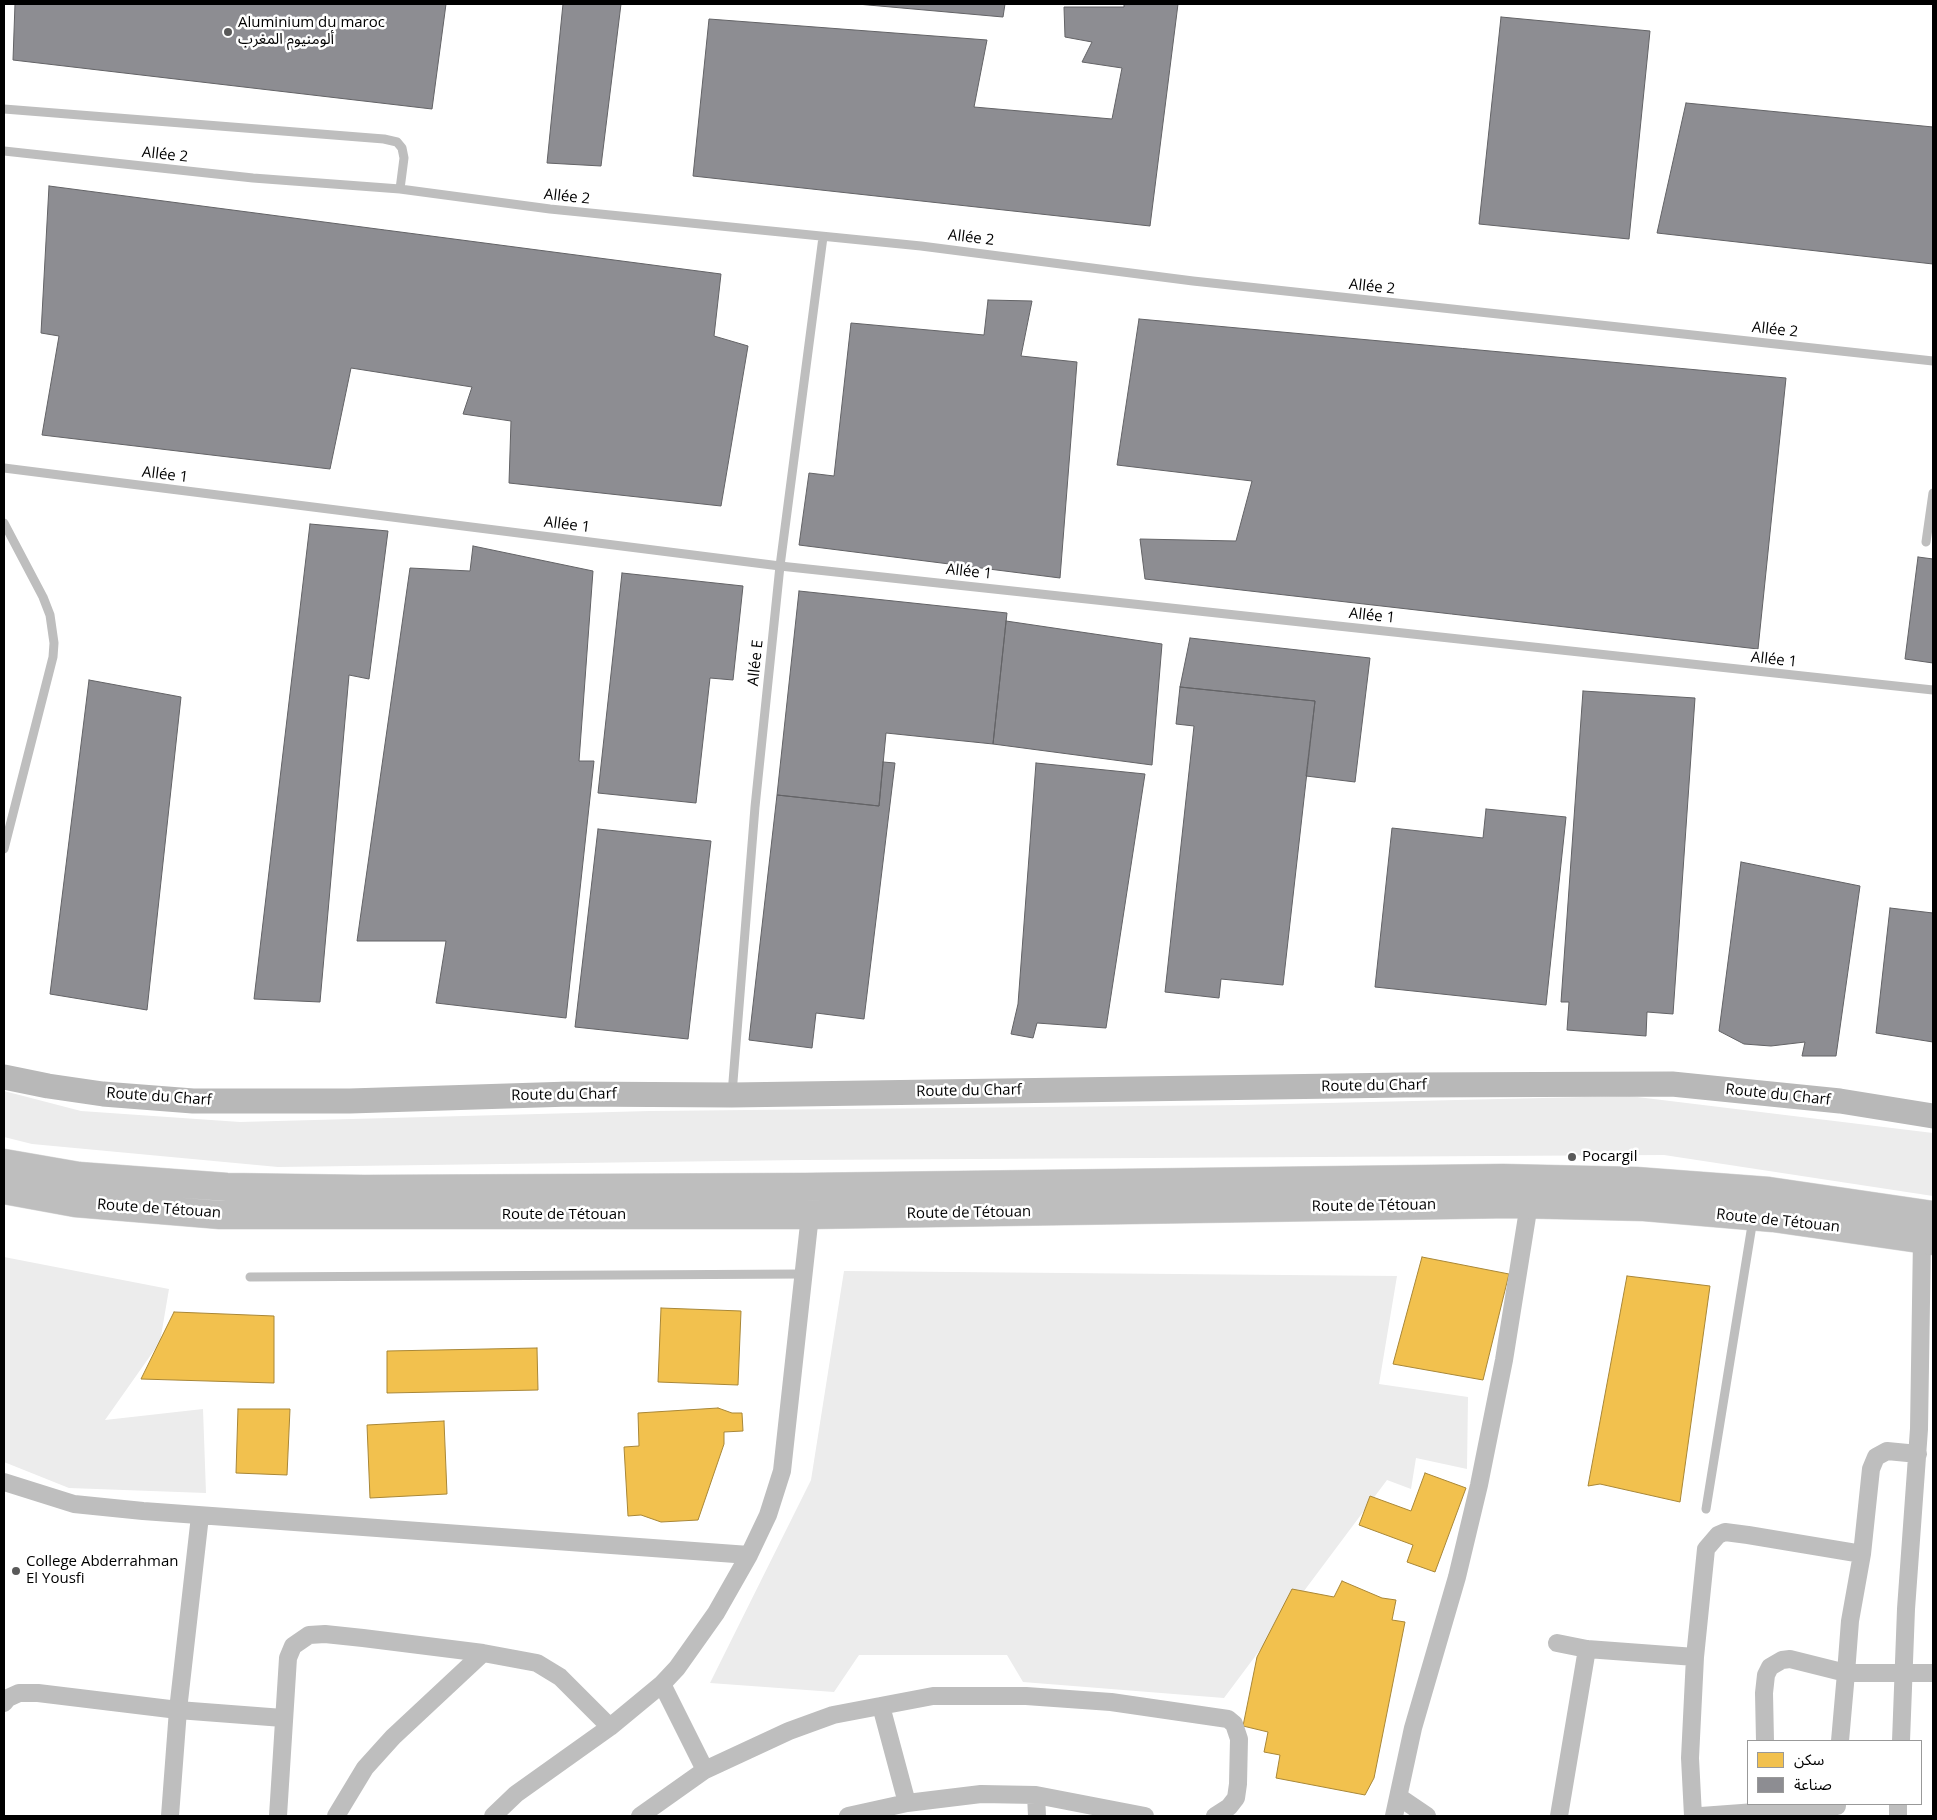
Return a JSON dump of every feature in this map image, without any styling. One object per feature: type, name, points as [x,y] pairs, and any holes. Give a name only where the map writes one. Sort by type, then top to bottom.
[{"type":"highway","name":"Route de Tétouan","points":[[4,1163],[79,1176],[227,1187],[364,1189],[805,1187],[1503,1178],[1636,1181],[1769,1191],[1933,1215]]},
{"type":"highway","name":"Route de Tétouan","points":[[4,1190],[75,1203],[220,1215],[810,1215],[1528,1204],[1644,1208],[1753,1216],[1928,1240]]},
{"type":"street","name":"Route du Charf","points":[[4,1077],[104,1094],[193,1101],[350,1101],[570,1094],[732,1095],[1405,1085],[1672,1084],[1840,1101],[1933,1116]]},
{"type":"street","points":[[1394,1816],[1413,1728],[1457,1577],[1479,1484],[1504,1360],[1528,1204]]},
{"type":"street","points":[[493,1816],[516,1794],[610,1727],[662,1684],[677,1668],[711,1620],[749,1555],[768,1515],[782,1471],[810,1215]]},
{"type":"street","points":[[1901,1740],[1906,1609],[1918,1454],[1928,1240]]},
{"type":"street","points":[[1840,1740],[1850,1621],[1862,1554],[1872,1469],[1876,1457],[1887,1451],[1918,1454]]},
{"type":"street","points":[[4,1482],[74,1504],[200,1516],[749,1555]]},
{"type":"street","points":[[170,1816],[178,1710],[200,1516]]},
{"type":"street","points":[[1693,1816],[1690,1758],[1695,1657],[1706,1549],[1718,1535],[1725,1532],[1862,1554]]},
{"type":"street","points":[[278,1816],[288,1658],[293,1646],[310,1636],[353,1637],[483,1653],[537,1663],[560,1677],[610,1727]]},
{"type":"street","points":[[1557,1643],[1587,1649],[1695,1657]]},
{"type":"street","points":[[1559,1816],[1587,1649]]},
{"type":"street","points":[[336,1816],[365,1768],[381,1750],[483,1653]]},
{"type":"street","points":[[1765,1740],[1764,1693],[1766,1675],[1770,1667],[1782,1660],[1790,1659],[1846,1672],[1905,1671],[1933,1673]]},
{"type":"street","points":[[662,1684],[706,1770]]},
{"type":"street","points":[[4,1703],[8,1698],[19,1693],[38,1693],[178,1710],[283,1718]]},
{"type":"street","points":[[640,1816],[706,1770],[798,1728],[834,1715],[933,1696],[1026,1696],[1111,1702],[1222,1717],[1234,1724],[1239,1739],[1238,1784],[1236,1798],[1229,1807],[1215,1816]]},
{"type":"street","points":[[881,1706],[906,1803]]},
{"type":"street","points":[[848,1816],[906,1803],[981,1794],[1036,1795],[1145,1816]]},
{"type":"street","points":[[1036,1795],[1037,1816]]},
{"type":"street","points":[[1399,1797],[1427,1816]]},
{"type":"street","points":[[1701,1816],[1837,1809]]},
{"type":"lane","points":[[4,109],[384,138],[397,142],[402,148],[404,158],[400,190]]},
{"type":"lane","name":"Allée 2","points":[[4,151],[252,178],[400,190],[550,209],[921,246],[1193,282],[1933,361]]},
{"type":"lane","name":"Allée E","points":[[732,1095],[755,808],[780,566],[823,237]]},
{"type":"lane","name":"Allée 1","points":[[4,468],[780,566],[1933,690]]},
{"type":"lane","points":[[1926,542],[1933,493]]},
{"type":"lane","points":[[4,523],[43,596],[50,615],[54,643],[53,657],[4,849]]},
{"type":"lane","points":[[1706,1509],[1753,1216]]},
{"type":"lane","points":[[250,1277],[804,1274]]},
{"type":"shaded area","points":[[4,1091],[81,1111],[240,1122],[650,1111],[1241,1105],[1629,1096],[1933,1133],[1933,1196],[1664,1155],[802,1160],[278,1167],[32,1144],[4,1137]]},
{"type":"shaded area","points":[[4,1257],[169,1289],[160,1342],[105,1420],[203,1409],[206,1493],[69,1488],[4,1462]]},
{"type":"shaded area","points":[[844,1271],[1397,1276],[1379,1384],[1468,1397],[1467,1469],[1416,1458],[1411,1489],[1387,1480],[1224,1698],[1023,1682],[1007,1655],[859,1655],[834,1692],[710,1683],[811,1480]]},
{"type":"building: سكن","points":[[1422,1257],[1509,1274],[1483,1380],[1393,1364]]},
{"type":"building: سكن","points":[[1627,1276],[1710,1286],[1680,1502],[1600,1484],[1588,1486]]},
{"type":"building: سكن","points":[[661,1308],[741,1311],[738,1385],[658,1382]]},
{"type":"building: سكن","points":[[174,1312],[274,1316],[274,1383],[141,1379]]},
{"type":"building: سكن","points":[[537,1348],[538,1390],[387,1393],[387,1351]]},
{"type":"building: سكن","points":[[718,1408],[732,1413],[742,1413],[743,1431],[724,1432],[724,1444],[698,1520],[661,1522],[641,1515],[628,1516],[624,1447],[639,1446],[638,1413]]},
{"type":"building: سكن","points":[[238,1409],[290,1409],[287,1475],[236,1473]]},
{"type":"building: سكن","points":[[444,1421],[447,1494],[370,1498],[367,1425]]},
{"type":"building: سكن","points":[[1425,1473],[1466,1488],[1435,1572],[1407,1562],[1413,1545],[1359,1525],[1370,1496],[1411,1511]]},
{"type":"building: سكن","points":[[1342,1581],[1382,1598],[1396,1600],[1392,1620],[1405,1622],[1374,1778],[1365,1795],[1276,1778],[1280,1755],[1264,1752],[1268,1732],[1243,1726],[1257,1657],[1292,1589],[1334,1597]]},
{"type":"building: صناعة","name":"Aluminium du maroc ألومنيوم المغرب","points":[[15,4],[446,4],[432,109],[13,60]]},
{"type":"building: صناعة","points":[[563,4],[621,4],[601,166],[547,163]]},
{"type":"building: صناعة","points":[[857,4],[1005,4],[1003,17]]},
{"type":"building: صناعة","points":[[1124,4],[1178,4],[1150,226],[693,176],[709,19],[987,40],[974,107],[1112,119],[1122,68],[1082,62],[1092,42],[1065,37],[1064,7],[1124,7]]},
{"type":"building: صناعة","points":[[1501,17],[1650,31],[1629,239],[1479,224]]},
{"type":"building: صناعة","points":[[1686,103],[1933,127],[1933,264],[1657,233]]},
{"type":"building: صناعة","points":[[49,186],[721,274],[714,336],[748,346],[721,506],[509,483],[511,421],[463,414],[472,387],[351,368],[330,469],[42,435],[59,336],[41,333]]},
{"type":"building: صناعة","points":[[988,300],[1032,301],[1021,356],[1077,362],[1060,578],[799,545],[809,473],[834,476],[851,323],[984,335]]},
{"type":"building: صناعة","points":[[1139,319],[1786,378],[1758,649],[1145,579],[1140,539],[1236,541],[1252,481],[1117,465]]},
{"type":"building: صناعة","points":[[310,524],[388,531],[369,679],[349,675],[320,1002],[254,999]]},
{"type":"building: صناعة","points":[[473,546],[593,571],[579,761],[594,761],[566,1018],[436,1003],[446,941],[357,941],[410,568],[470,571]]},
{"type":"building: صناعة","points":[[1918,557],[1933,559],[1933,663],[1905,659]]},
{"type":"building: صناعة","points":[[622,573],[743,586],[733,680],[710,678],[696,803],[598,793]]},
{"type":"building: صناعة","points":[[799,591],[1007,613],[993,744],[886,733],[879,806],[777,795]]},
{"type":"building: صناعة","points":[[1006,621],[1162,644],[1152,765],[993,744]]},
{"type":"building: صناعة","points":[[1190,638],[1370,658],[1355,782],[1306,776],[1315,701],[1180,687]]},
{"type":"building: صناعة","points":[[89,680],[181,697],[147,1010],[50,994]]},
{"type":"building: صناعة","points":[[1180,687],[1315,701],[1283,985],[1221,979],[1219,998],[1165,992],[1194,726],[1176,724]]},
{"type":"building: صناعة","points":[[1583,691],[1695,698],[1673,1014],[1647,1012],[1646,1036],[1567,1030],[1569,1002],[1561,1002]]},
{"type":"building: صناعة","points":[[883,762],[895,763],[864,1019],[816,1013],[812,1048],[749,1040],[777,795],[879,806]]},
{"type":"building: صناعة","points":[[1036,763],[1145,774],[1106,1028],[1037,1023],[1033,1038],[1011,1034],[1018,1004]]},
{"type":"building: صناعة","points":[[1486,809],[1566,817],[1546,1005],[1375,987],[1392,828],[1483,838]]},
{"type":"building: صناعة","points":[[598,829],[711,841],[688,1039],[575,1027]]},
{"type":"building: صناعة","points":[[1741,862],[1860,886],[1836,1056],[1802,1056],[1805,1042],[1771,1046],[1744,1044],[1719,1031]]},
{"type":"building: صناعة","points":[[1890,908],[1933,913],[1933,1042],[1876,1033]]},
{"type":"place","name":"Aluminium du maroc ألومنيوم المغرب","points":[[228,32]]},
{"type":"place","name":"Pocargil","points":[[1572,1157]]},
{"type":"place","name":"College Abderrahman El Yousfi","points":[[16,1571]]}]
